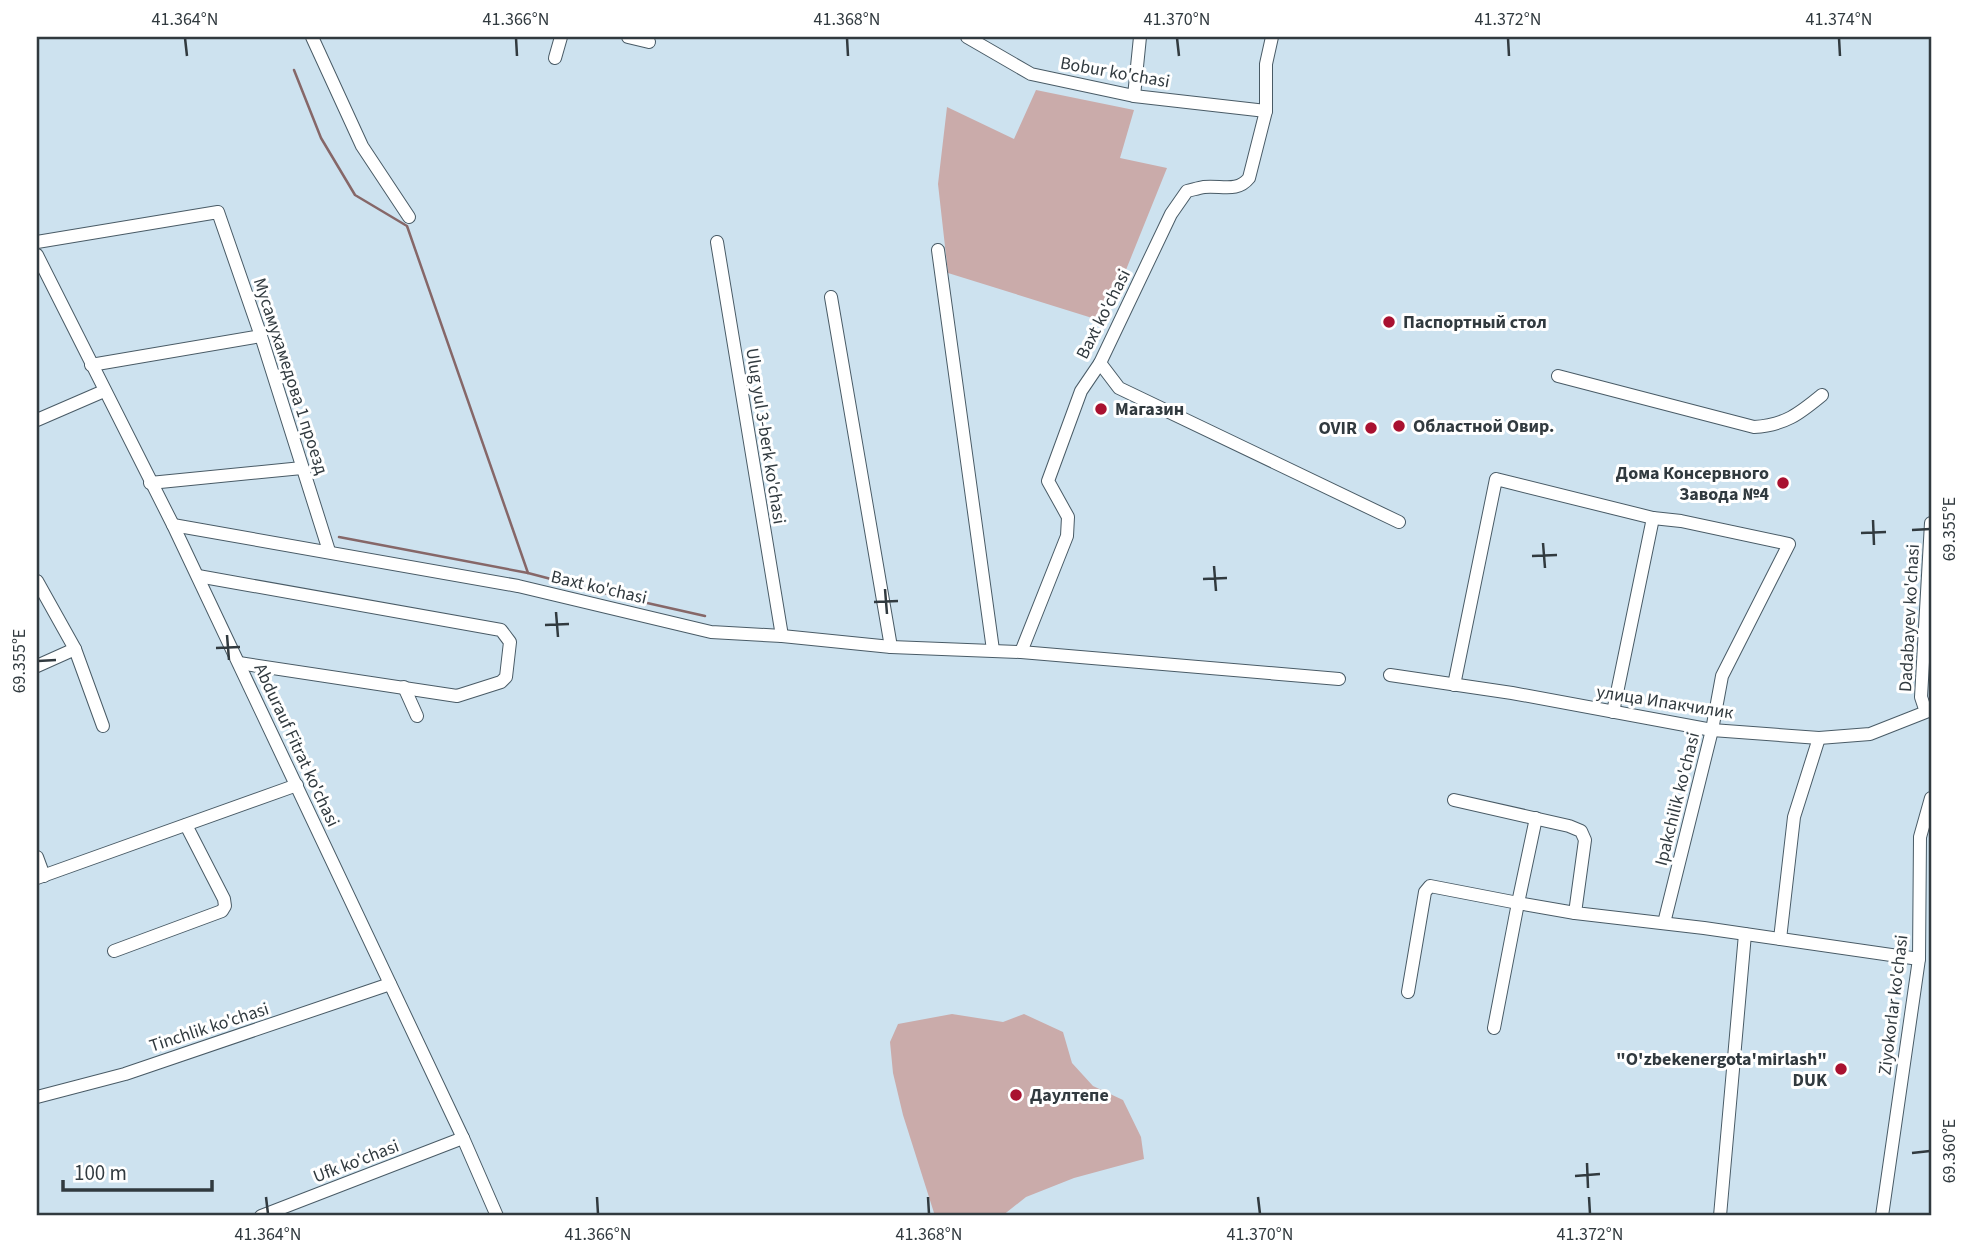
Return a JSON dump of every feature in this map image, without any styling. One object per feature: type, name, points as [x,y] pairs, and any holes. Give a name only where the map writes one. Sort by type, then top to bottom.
[{"type":"street","points":[[312,37],[362,146],[408,217]]},
{"type":"street","points":[[555,58],[561,37]]},
{"type":"street","points":[[628,37],[649,42]]},
{"type":"street","name":"Bobur ko'chasi","points":[[967,37],[1031,74],[1134,96],[1266,111]]},
{"type":"street","points":[[1134,96],[1140,37]]},
{"type":"street","name":"Baxt ko'chasi","points":[[1021,652],[1067,536],[1068,517],[1048,481],[1081,391],[1100,363],[1171,214],[1186,191],[1204,187],[1235,187],[1246,183],[1249,178],[1266,111],[1266,64],[1272,37]]},
{"type":"street","name":"Мусамухамедова 1 проезд","points":[[37,242],[218,212],[261,336],[329,551]]},
{"type":"street","name":"Ulug yul 3-berk ko'chasi","points":[[717,242],[782,636]]},
{"type":"street","points":[[938,250],[993,650]]},
{"type":"street","name":"Abdurauf Fitrat ko'chasi","points":[[37,255],[198,576],[463,1138],[497,1216]]},
{"type":"street","points":[[831,297],[891,647]]},
{"type":"street","points":[[91,365],[261,336]]},
{"type":"street","points":[[1100,363],[1119,388],[1399,522]]},
{"type":"street","points":[[1558,376],[1754,427],[1772,426],[1794,417],[1822,395]]},
{"type":"street","points":[[37,420],[104,391]]},
{"type":"street","points":[[150,483],[302,468]]},
{"type":"street","name":"Ipakchilik ko'chasi","points":[[1454,685],[1496,480],[1653,518],[1681,521],[1789,544],[1722,676],[1712,730],[1664,923]]},
{"type":"street","points":[[1613,712],[1653,518]]},
{"type":"street","name":"Dadabayev ko'chasi","points":[[1931,523],[1921,696],[1924,706],[1931,710]]},
{"type":"street","name":"Baxt ko'chasi","points":[[173,525],[518,586],[710,632],[891,647],[1021,652],[1339,679]]},
{"type":"street","points":[[198,576],[501,630],[509,642],[506,677],[501,682],[457,696],[239,663]]},
{"type":"street","points":[[37,581],[75,649],[103,726]]},
{"type":"street","points":[[37,666],[75,649]]},
{"type":"street","name":"улица Ипакчилик","points":[[1390,676],[1712,730],[1819,738],[1870,734],[1931,710]]},
{"type":"street","points":[[404,688],[417,716]]},
{"type":"street","points":[[1780,939],[1794,817],[1819,738]]},
{"type":"street","points":[[37,857],[41,877],[297,785]]},
{"type":"street","name":"Ziyokorlar ko'chasi","points":[[1882,1216],[1919,959],[1926,880],[1920,837],[1931,798]]},
{"type":"street","points":[[1454,800],[1581,831],[1585,840],[1575,913]]},
{"type":"street","points":[[1494,1028],[1536,818]]},
{"type":"street","points":[[114,951],[222,911],[225,906],[186,825]]},
{"type":"street","points":[[1408,992],[1425,892],[1430,886],[1575,913],[1919,959]]},
{"type":"street","points":[[1720,1216],[1745,934]]},
{"type":"street","name":"Tinchlik ko'chasi","points":[[37,1097],[137,1070],[390,984]]},
{"type":"street","name":"Ufk ko'chasi","points":[[261,1216],[463,1138]]},
{"type":"shaded area","points":[[1036,90],[1134,110],[1120,158],[1167,168],[1105,322],[948,273],[938,184],[947,107],[1014,139]]},
{"type":"shaded area","points":[[952,1014],[1003,1022],[1024,1014],[1063,1032],[1072,1063],[1093,1086],[1123,1100],[1141,1137],[1144,1159],[1074,1178],[1026,1197],[1002,1216],[935,1216],[903,1115],[893,1073],[890,1042],[898,1024]]},
{"type":"waterway","points":[[294,70],[321,138],[355,195],[407,226],[528,573]]},
{"type":"waterway","points":[[339,537],[528,573],[705,616]]},
{"type":"place","name":"Паспортный стол","points":[[1389,322]]},
{"type":"place","name":"Магазин","points":[[1101,409]]},
{"type":"place","name":"Областной Овир.","points":[[1399,426]]},
{"type":"place","name":"OVIR","points":[[1371,428]]},
{"type":"place","name":"Дома Консервного Завода №4","points":[[1783,483]]},
{"type":"place","name":"\"O'zbekenergota'mirlash\" DUK","points":[[1841,1069]]},
{"type":"place","name":"Даултепе","points":[[1016,1095]]}]
